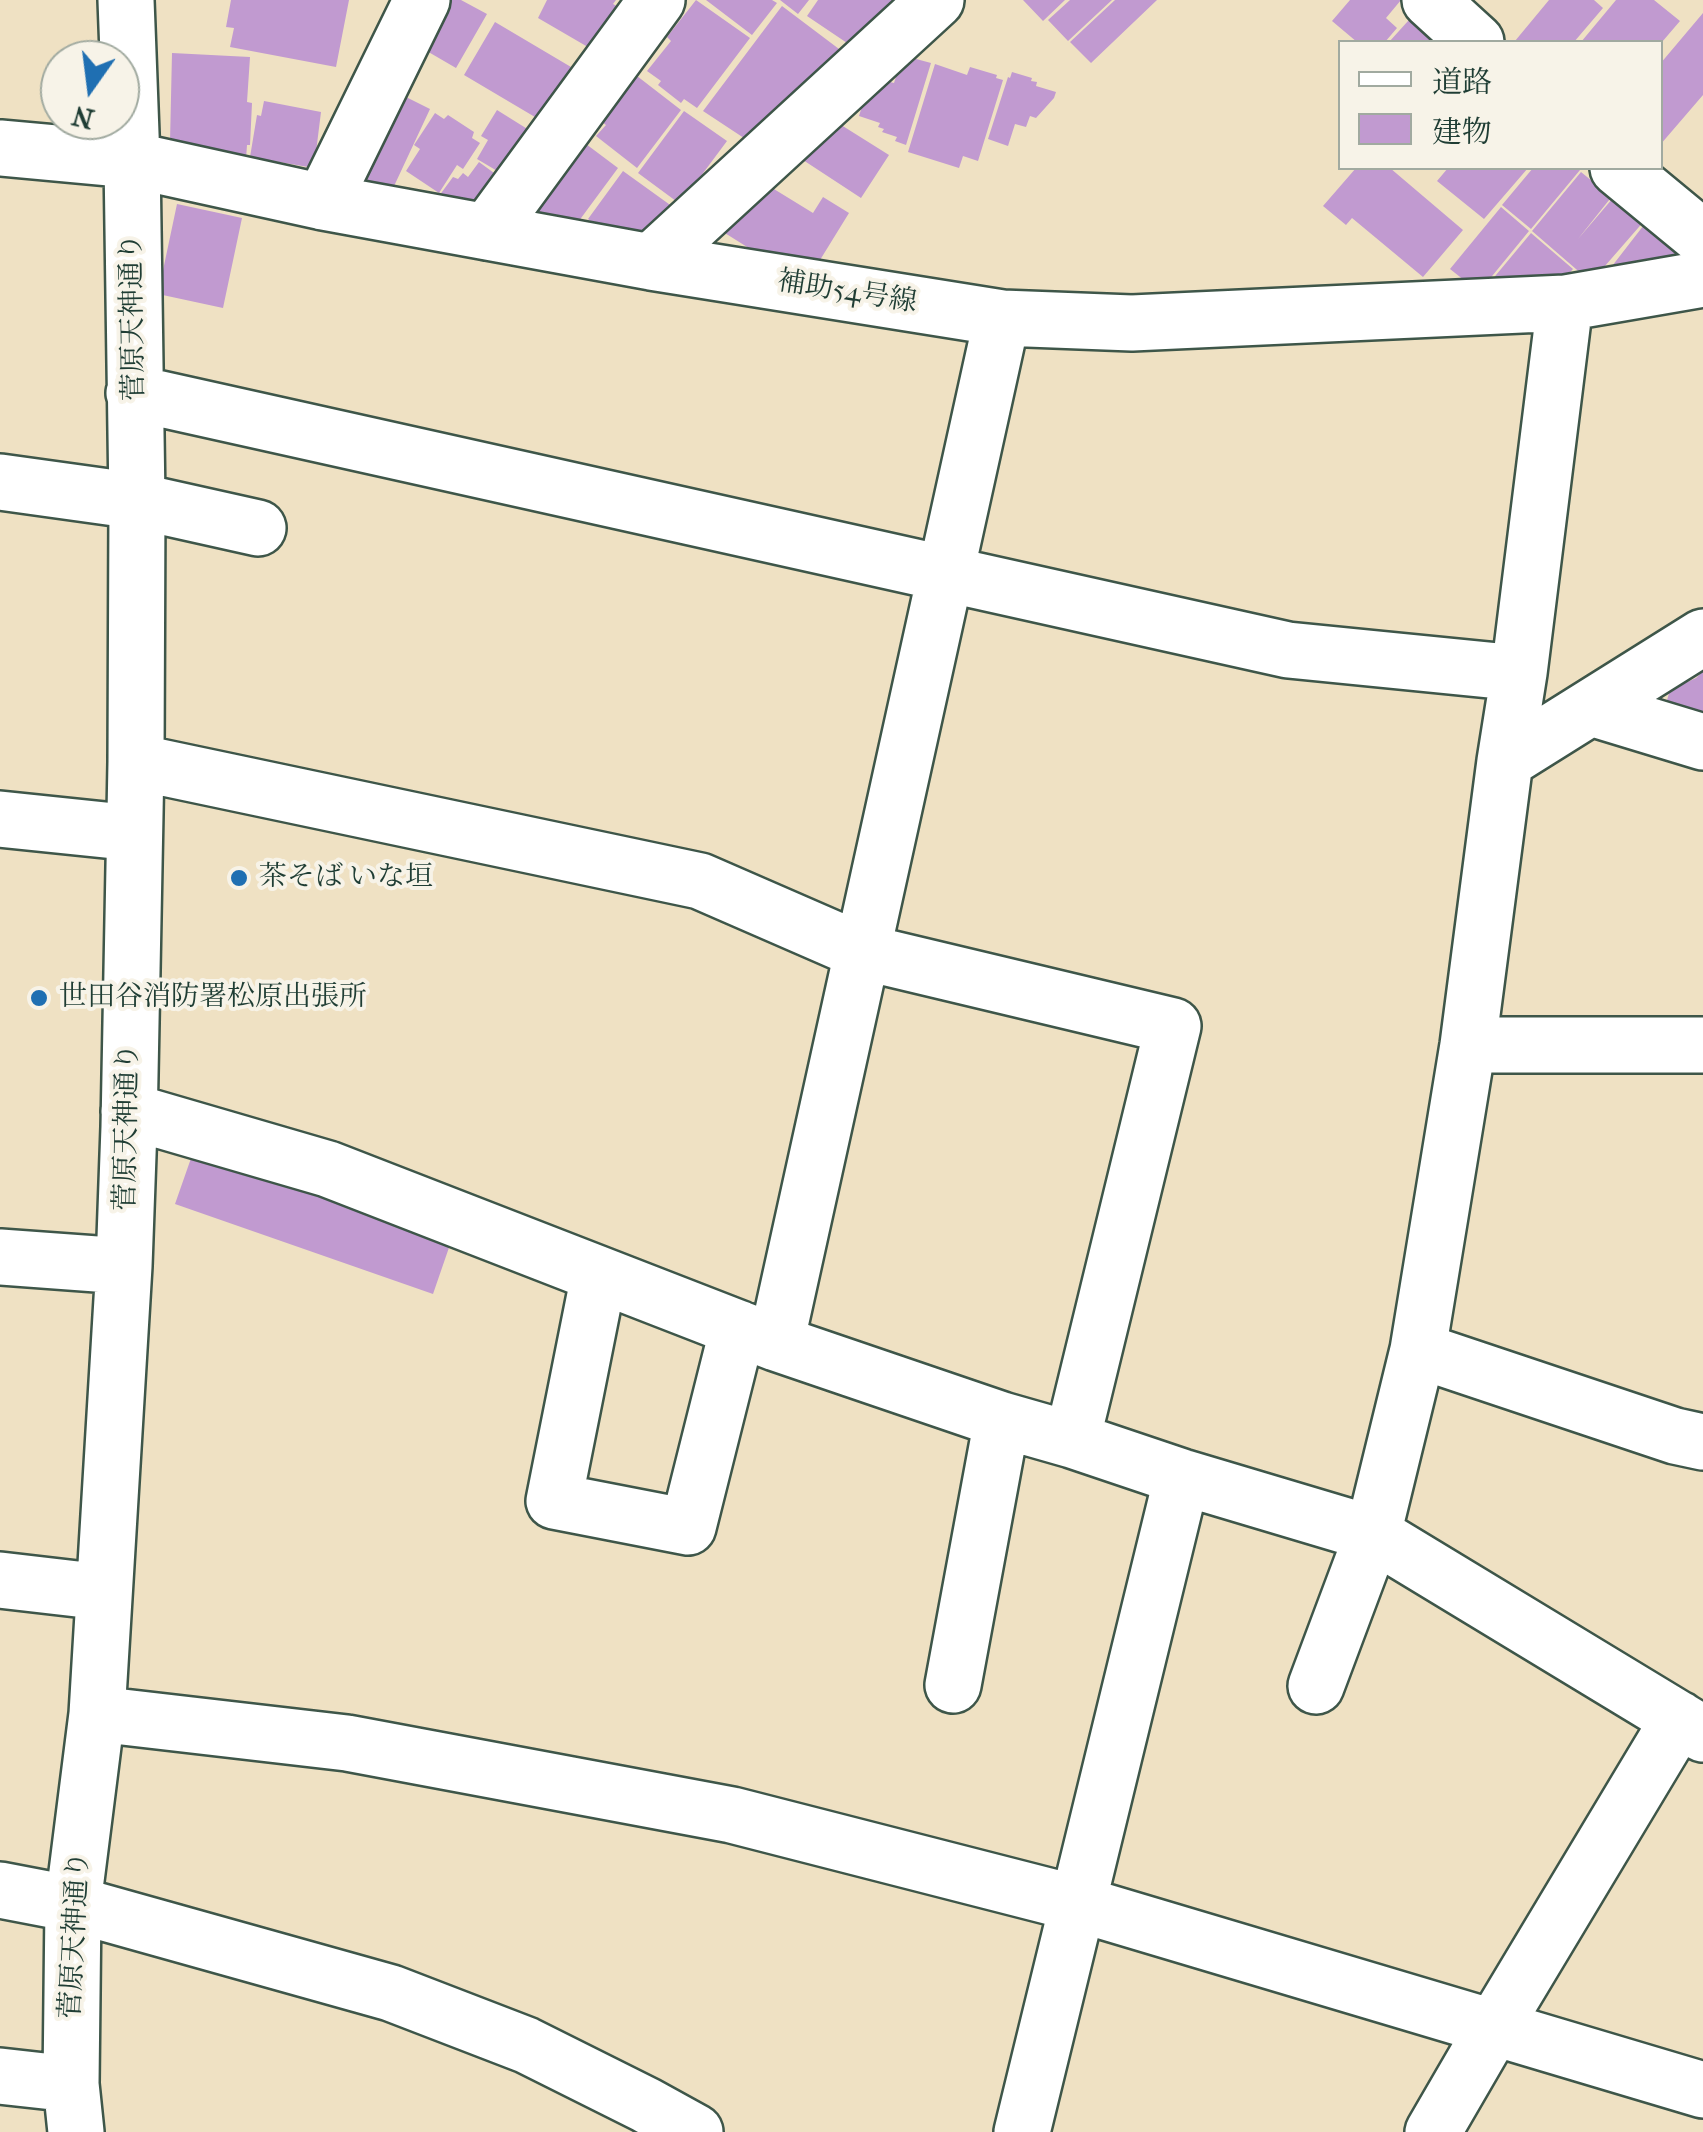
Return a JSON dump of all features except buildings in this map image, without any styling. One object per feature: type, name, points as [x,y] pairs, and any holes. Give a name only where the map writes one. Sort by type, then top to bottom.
[{"type":"street","name":"菅原天神通り","points":[[73,2108],[73,1904],[96,1714],[124,1266],[129,1111],[138,501],[126,0]]},
{"type":"street","points":[[324,202],[422,0]]},
{"type":"street","points":[[487,232],[657,0]]},
{"type":"street","points":[[651,262],[936,0]]},
{"type":"street","points":[[1430,0],[1474,40]]},
{"type":"street","name":"補助54号線","points":[[0,148],[132,160],[324,202],[651,262],[1002,318],[1132,323],[1564,303],[1703,279]]},
{"type":"street","points":[[1620,170],[1703,238]]},
{"type":"street","points":[[1316,1686],[1373,1534],[1418,1350],[1468,1045],[1564,303]]},
{"type":"street","points":[[600,1275],[554,1501],[688,1527],[757,1336],[863,952],[1002,318]]},
{"type":"street","points":[[134,393],[1288,650],[1519,673]]},
{"type":"street","points":[[0,482],[138,501],[258,528]]},
{"type":"street","points":[[1505,761],[1703,637]]},
{"type":"street","points":[[1591,708],[1703,742]]},
{"type":"street","points":[[136,762],[700,881],[863,952],[1173,1026],[1072,1440]]},
{"type":"street","points":[[0,818],[134,833]]},
{"type":"street","points":[[1468,1045],[1703,1045]]},
{"type":"street","points":[[129,1111],[328,1169],[757,1336],[1002,1420],[1373,1534],[1691,1727],[1494,2027],[1433,2132]]},
{"type":"street","points":[[0,1257],[124,1266]]},
{"type":"street","points":[[1418,1350],[1703,1442]]},
{"type":"street","points":[[952,1685],[1002,1420]]},
{"type":"street","points":[[1022,2132],[1182,1477]]},
{"type":"street","points":[[0,1580],[103,1592]]},
{"type":"street","points":[[96,1714],[347,1743],[732,1815],[1079,1904],[1703,2090]]},
{"type":"street","points":[[0,1890],[73,1904],[391,1992],[526,2046],[695,2132]]},
{"type":"street","points":[[0,2076],[73,2108]]},
{"type":"place","name":"茶そば いな垣","points":[[239,878]]},
{"type":"place","name":"世田谷消防署松原出張所","points":[[39,998]]}]
